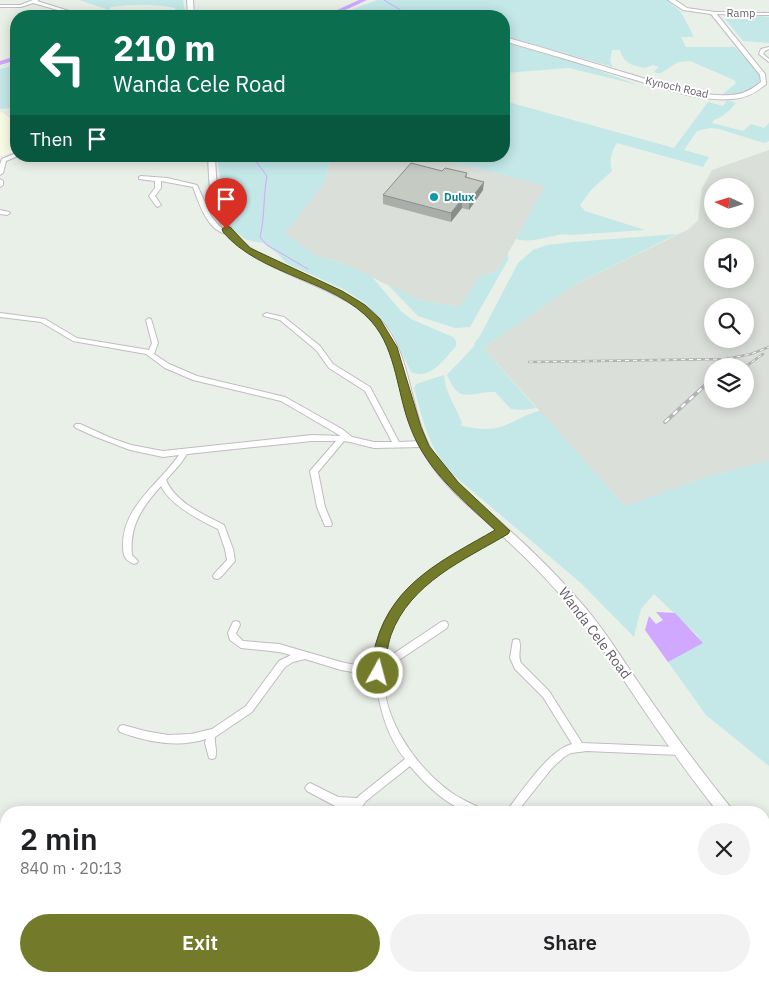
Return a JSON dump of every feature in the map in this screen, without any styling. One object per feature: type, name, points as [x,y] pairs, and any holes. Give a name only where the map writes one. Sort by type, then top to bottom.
[{"type":"street","points":[[671,0],[685,9],[713,14]]},
{"type":"street","points":[[0,6],[22,6],[36,1],[64,10]]},
{"type":"street","name":"Ramp","points":[[713,14],[769,14]]},
{"type":"street","name":"Kynoch Road","points":[[510,41],[670,88],[727,98],[750,94],[764,83],[763,75],[713,14]]},
{"type":"street","points":[[769,48],[763,50],[761,54],[769,61]]},
{"type":"street","points":[[0,173],[4,160],[10,158]]},
{"type":"street","name":"Wanda Cele Road","points":[[211,162],[219,213],[228,232],[251,252],[353,301],[377,321],[392,347],[422,444],[432,459],[454,485],[554,579],[583,613],[679,752],[721,806]]},
{"type":"street","points":[[141,178],[158,179],[195,186],[208,217],[218,228],[228,232]]},
{"type":"street","points":[[158,179],[158,188],[152,196],[158,205]]},
{"type":"street","points":[[0,181],[0,186]]},
{"type":"street","points":[[266,314],[282,318],[318,348],[331,366],[368,389],[397,445]]},
{"type":"street","points":[[0,315],[43,320],[74,340],[138,350],[151,354],[164,364],[195,378],[263,393],[292,403],[346,439]]},
{"type":"street","points":[[149,320],[155,343],[151,354]]},
{"type":"street","points":[[78,426],[119,444],[149,452],[184,453],[312,438],[346,439],[374,445],[422,444]]},
{"type":"street","points":[[328,524],[321,507],[314,471],[346,439]]},
{"type":"street","points":[[134,561],[128,557],[126,547],[129,526],[145,501],[184,453]]},
{"type":"street","points":[[162,480],[167,490],[193,513],[221,527],[225,542],[231,553],[231,561],[217,576]]},
{"type":"street","points":[[469,806],[443,792],[410,760],[390,727],[382,701],[378,670],[385,633],[404,600],[424,579],[437,569],[504,531]]},
{"type":"street","points":[[236,625],[232,633],[238,643],[279,648],[341,666],[378,670],[444,625]]},
{"type":"street","points":[[516,644],[514,658],[518,666],[546,694],[579,747]]},
{"type":"street","points":[[123,729],[179,740],[197,739],[213,733],[249,709],[282,664],[303,656]]},
{"type":"street","points":[[212,755],[210,738],[213,733]]},
{"type":"street","points":[[516,806],[549,765],[565,750],[579,747],[679,752]]},
{"type":"street","points":[[356,806],[410,760]]},
{"type":"street","points":[[310,788],[337,802],[358,803]]},
{"type":"shaded area","points":[[79,0],[183,0],[185,10],[151,5],[128,5],[111,7],[109,10]]},
{"type":"shaded area","points":[[377,0],[667,0],[681,12],[694,37],[681,37],[686,47],[735,47],[760,75],[760,81],[757,86],[747,92],[722,95],[736,83],[734,80],[690,61],[678,62],[661,73],[656,73],[654,71],[659,67],[653,65],[645,68],[632,65],[626,61],[620,50],[612,50],[610,62],[613,67],[510,38],[510,10],[351,10]]},
{"type":"shaded area","points":[[749,15],[769,17],[769,43],[743,41],[725,19]]},
{"type":"shaded area","points":[[510,44],[584,65],[638,85],[569,68],[510,73]]},
{"type":"shaded area","points":[[10,66],[10,108],[0,109],[0,69]]},
{"type":"shaded area","points":[[727,100],[736,103],[712,123],[743,131],[751,124],[764,128],[769,123],[769,141],[764,143],[719,129],[710,128],[697,131],[684,150],[709,157],[703,167],[617,143],[615,146],[611,160],[612,171],[591,190],[580,205],[585,211],[645,230],[557,235],[537,240],[516,239],[545,186],[453,162],[510,162],[510,103],[674,148],[708,102],[723,106]]},
{"type":"shaded area","points":[[2,112],[10,118],[10,154],[0,156],[0,113]]},
{"type":"shaded area","points":[[769,150],[769,461],[703,478],[625,506],[483,348],[576,284],[689,229],[698,220],[704,184],[704,228],[754,228],[754,178],[708,178],[712,170]]},
{"type":"shaded area","points":[[218,162],[329,162],[325,182],[285,233],[316,256],[340,262],[372,277],[401,311],[411,319],[453,337],[456,341],[456,346],[431,371],[418,374],[411,372],[392,332],[382,319],[365,303],[343,289],[286,263],[278,254],[263,243],[247,240],[231,229],[225,213]]},
{"type":"shaded area","points":[[329,162],[453,162],[546,186],[495,272],[480,276],[459,307],[419,300],[340,262],[316,256],[285,233],[325,182]]},
{"type":"shaded area","points":[[677,234],[576,284],[483,348],[536,408],[524,410],[511,409],[495,392],[466,395],[456,391],[447,375],[475,345],[518,263],[533,250],[547,245],[573,242]]},
{"type":"shaded area","points":[[508,253],[508,260],[470,327],[455,328],[418,316],[387,284],[419,300],[459,307],[480,276],[495,272]]},
{"type":"shaded area","points":[[444,375],[449,393],[462,423],[461,426],[490,429],[540,411],[625,506],[703,478],[769,461],[769,766],[706,715],[668,662],[702,643],[697,635],[654,594],[641,609],[634,637],[582,584],[451,473],[431,442],[414,388],[416,384]]},
{"type":"shaded area","points":[[656,612],[675,613],[703,643],[668,662],[645,630],[649,616],[656,624],[663,620]]},
{"type":"building","name":"Dulux","points":[[411,163],[442,171],[445,168],[467,173],[465,177],[484,182],[469,201],[462,199],[451,213],[383,195]]},
{"type":"waterway","points":[[341,10],[364,0]]},
{"type":"waterway","points":[[384,0],[400,10]]},
{"type":"waterway","points":[[0,63],[10,60]]},
{"type":"waterway","points":[[257,162],[267,176],[260,237],[267,245],[308,269]]},
{"type":"railway","points":[[529,362],[726,359],[751,354],[769,347]]},
{"type":"railway","points":[[754,360],[763,354]]},
{"type":"railway","points":[[665,422],[704,386]]},
{"type":"place","name":"Dulux","points":[[434,197]]},
{"type":"route","points":[[226,229],[247,250],[339,293],[362,307],[377,321],[384,330],[392,347],[419,439],[432,459],[454,485],[504,531],[437,569],[424,579],[404,600],[385,633],[378,673]]}]
